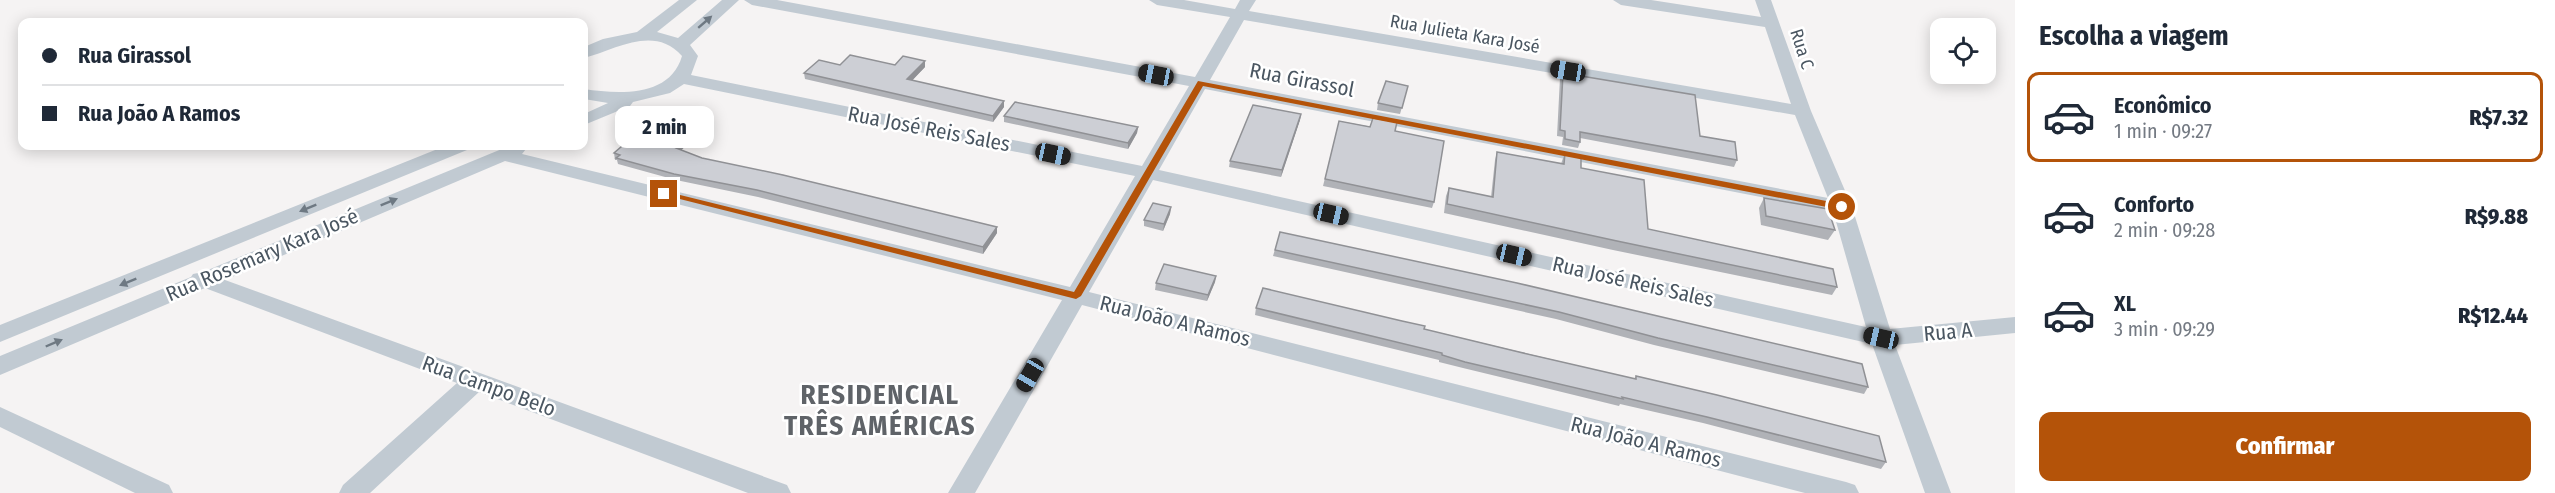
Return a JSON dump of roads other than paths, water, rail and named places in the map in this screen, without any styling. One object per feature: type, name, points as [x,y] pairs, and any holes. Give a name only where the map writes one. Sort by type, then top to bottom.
[{"type":"street","points":[[641,37],[689,0]]},
{"type":"street","points":[[680,45],[731,0]]},
{"type":"street","name":"Rua Girassol","points":[[752,0],[1200,83],[1842,207]]},
{"type":"street","name":"Rua Julieta Kara José","points":[[1157,0],[1244,7],[1802,111]]},
{"type":"street","points":[[1621,0],[1773,24]]},
{"type":"street","name":"Rua C","points":[[1763,0],[1802,111],[1842,207],[1881,338],[1938,493]]},
{"type":"street","points":[[961,493],[1244,7]]},
{"type":"street","points":[[588,51],[608,42],[641,37],[663,39],[680,45],[686,50],[690,63],[680,78],[668,86],[588,118]]},
{"type":"street","name":"Rua José Reis Sales","points":[[680,78],[1148,173],[1881,338]]},
{"type":"street","points":[[588,95],[616,99],[636,97]]},
{"type":"street","name":"Rua Rosemary Kara José","points":[[0,334],[450,150]]},
{"type":"street","name":"Rua Rosemary Kara José","points":[[0,366],[201,279],[516,150]]},
{"type":"street","name":"Rua João A Ramos","points":[[504,155],[1076,296],[1846,493]]},
{"type":"street","name":"Rua Campo Belo","points":[[201,279],[778,493]]},
{"type":"street","name":"Rua A","points":[[1881,338],[2015,325]]},
{"type":"street","points":[[352,493],[475,381]]},
{"type":"street","points":[[0,416],[160,493]]},
{"type":"district","name":"RESIDENCIAL TRÊS AMÉRICAS","points":[[880,410]]}]
